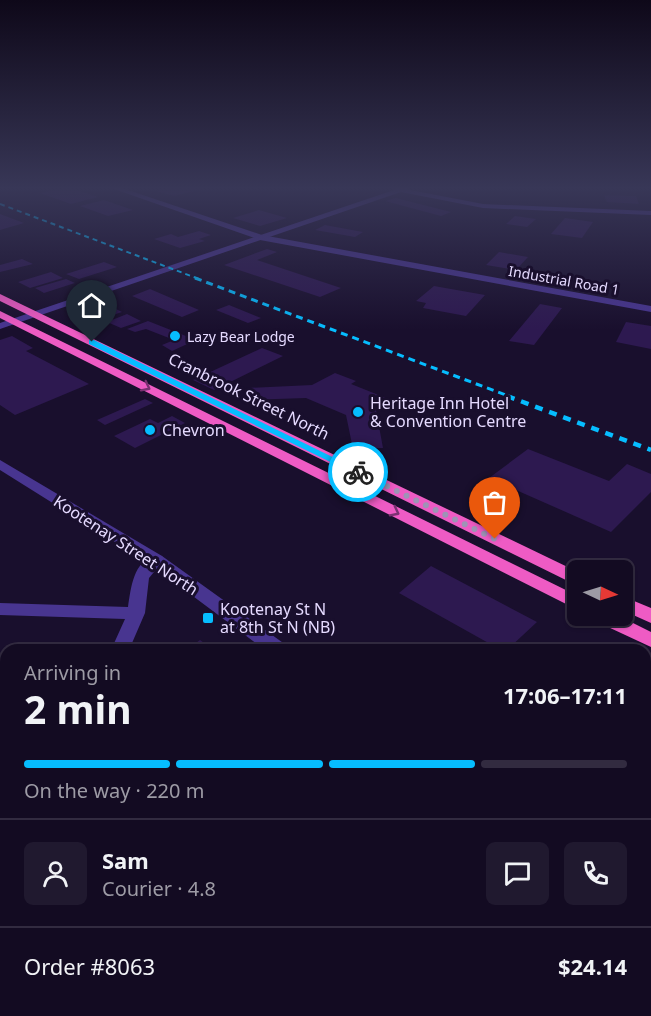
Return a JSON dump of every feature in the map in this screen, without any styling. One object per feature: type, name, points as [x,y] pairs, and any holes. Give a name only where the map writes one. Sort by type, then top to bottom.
[{"type":"highway","name":"Cranbrook Street North","points":[[0,297],[567,575]]},
{"type":"highway","points":[[5,320],[567,599]]},
{"type":"highway","points":[[633,607],[651,616]]},
{"type":"highway","points":[[622,626],[651,640]]},
{"type":"street","name":"Industrial Road 1","points":[[255,235],[651,309]]},
{"type":"street","points":[[5,320],[34,314],[265,235]]},
{"type":"street","name":"Kootenay Street North","points":[[0,464],[156,560],[271,644]]},
{"type":"street","points":[[123,644],[136,613],[141,577],[156,560]]},
{"type":"street","points":[[0,609],[136,613]]},
{"type":"building","points":[[166,235],[210,235],[199,239],[205,241],[180,248],[154,239]]},
{"type":"building","points":[[562,235],[584,235],[582,238]]},
{"type":"building","points":[[267,249],[277,252],[257,260],[341,288],[320,297],[224,265]]},
{"type":"building","points":[[499,252],[528,257],[516,270],[486,265]]},
{"type":"building","points":[[22,259],[33,264],[0,272],[0,265]]},
{"type":"building","points":[[104,262],[117,267],[79,279],[66,274]]},
{"type":"building","points":[[51,272],[63,278],[30,288],[18,282]]},
{"type":"building","points":[[66,279],[75,283],[44,293],[35,288]]},
{"type":"building","points":[[434,286],[485,295],[466,316],[423,308],[426,303],[416,301]]},
{"type":"building","points":[[150,289],[199,310],[182,317],[132,296]]},
{"type":"building","points":[[106,304],[122,312],[101,319],[85,311]]},
{"type":"building","points":[[540,304],[562,308],[534,345],[509,341]]},
{"type":"building","points":[[229,305],[261,318],[248,323],[216,310]]},
{"type":"building","points":[[127,314],[141,321],[121,328],[107,322]]},
{"type":"building","name":"Lazy Bear Lodge","points":[[148,321],[196,340],[172,351],[162,345],[174,340],[146,329],[135,332],[127,329]]},
{"type":"building","points":[[626,322],[651,326],[651,349],[616,342]]},
{"type":"building","points":[[12,336],[33,348],[26,351],[89,384],[15,415],[0,405],[0,340]]},
{"type":"building","points":[[262,348],[283,356],[214,390],[193,380]]},
{"type":"building","name":"Heritage Inn Hotel & Convention Centre","points":[[335,373],[356,381],[351,384],[391,400],[376,410],[383,448],[353,449],[346,415],[306,398],[246,400],[247,388],[312,385]]},
{"type":"building","name":"Chevron","points":[[145,399],[153,403],[105,425],[97,420]]},
{"type":"building","name":"Chevron","points":[[172,416],[185,423],[135,448],[114,436],[150,419],[158,423]]},
{"type":"building","points":[[528,449],[609,481],[627,464],[651,474],[651,492],[611,532],[489,478]]},
{"type":"building","points":[[431,566],[537,622],[513,644],[490,644],[399,593]]},
{"type":"railway","points":[[83,235],[199,279]]},
{"type":"railway","points":[[195,278],[511,397]]},
{"type":"railway","points":[[507,396],[651,450]]},
{"type":"way so far","points":[[358,472],[495,539]]},
{"type":"place","name":"Lazy Bear Lodge","points":[[175,336]]},
{"type":"place","name":"Heritage Inn Hotel & Convention Centre","points":[[358,412]]},
{"type":"place","name":"Chevron","points":[[150,430]]},
{"type":"place","name":"Kootenay St N at 8th St N (NB)","points":[[208,618]]},
{"type":"route","points":[[92,342],[358,472]]}]
